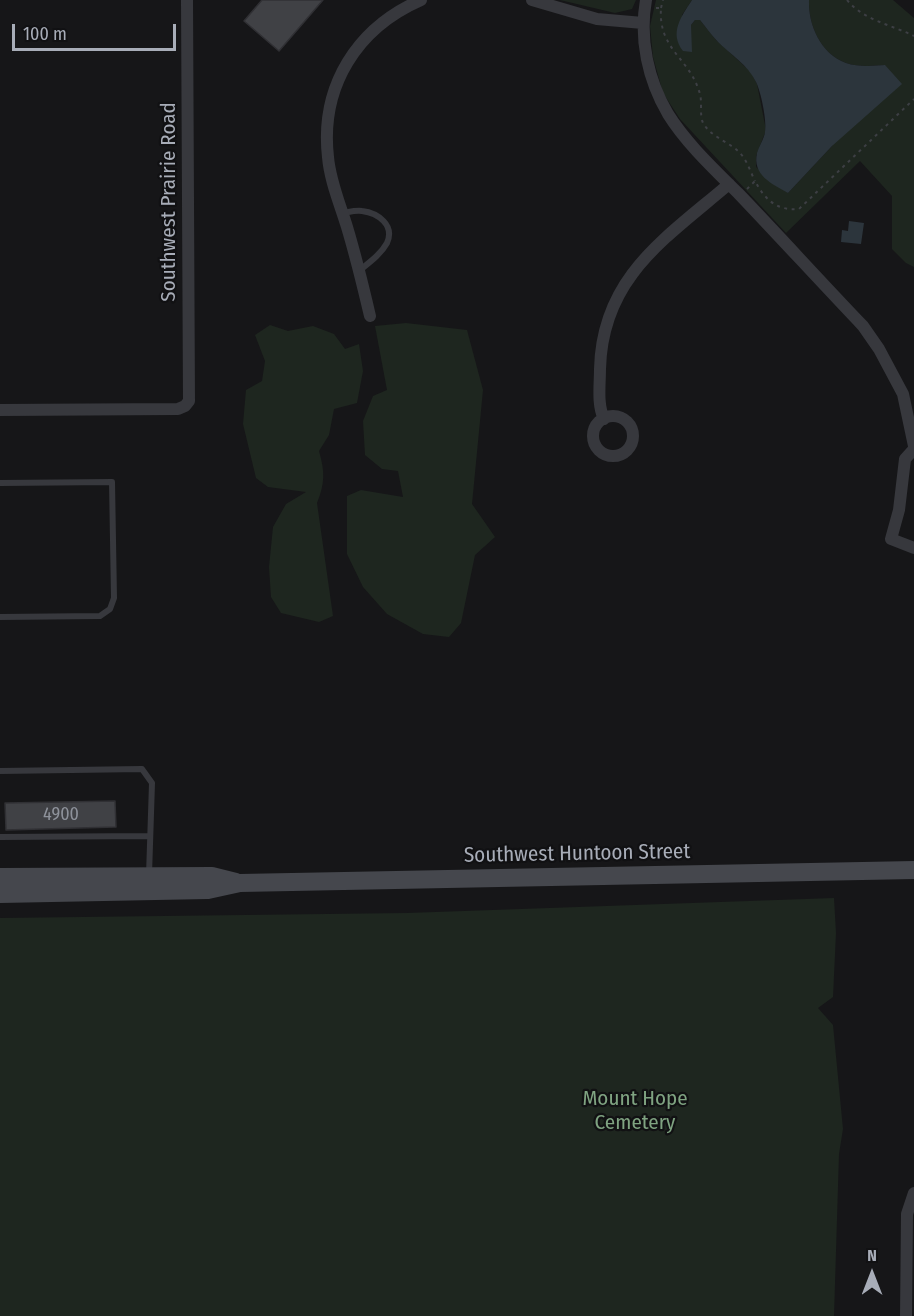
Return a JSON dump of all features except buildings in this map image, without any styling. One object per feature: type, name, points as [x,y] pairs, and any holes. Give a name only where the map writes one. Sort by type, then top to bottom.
[{"type":"main road","name":"Southwest Huntoon Street","points":[[0,894],[208,890],[240,883],[914,870]]},
{"type":"main road","name":"Southwest Huntoon Street","points":[[0,877],[212,876],[240,883]]},
{"type":"street","name":"Southwest Prairie Road","points":[[0,410],[178,409],[187,404],[190,398],[187,0]]},
{"type":"street","points":[[370,316],[360,270],[331,176],[326,139],[328,117],[340,76],[360,43],[385,19],[421,0]]},
{"type":"street","points":[[532,0],[597,19],[644,23]]},
{"type":"street","points":[[650,4],[644,23],[646,58],[669,116],[729,184],[863,326],[879,349],[903,394],[914,447],[905,459],[899,510],[891,539],[914,548]]},
{"type":"street","points":[[604,419],[600,398],[603,339],[612,306],[622,287],[652,250],[729,184]]},
{"type":"street","points":[[906,1316],[907,1214],[914,1193]]},
{"type":"lane","points":[[342,213],[360,210],[376,215],[387,224],[389,232],[386,245],[360,270]]},
{"type":"lane","points":[[0,483],[112,482],[114,598],[110,609],[100,616],[0,617]]},
{"type":"lane","points":[[0,771],[142,769],[152,783],[149,876]]},
{"type":"lane","points":[[0,837],[150,836]]},
{"type":"path","points":[[663,0],[660,21],[666,39],[700,91],[703,122],[712,133],[738,151],[745,159],[762,194],[777,208],[799,209],[914,99]]},
{"type":"path","points":[[847,0],[857,10],[870,17],[914,36]]},
{"type":"path","points":[[650,4],[661,8]]},
{"type":"path","points":[[745,191],[755,181]]},
{"type":"green space","points":[[560,0],[636,0],[632,9],[615,13]]},
{"type":"green space","points":[[656,0],[692,0],[682,15],[691,25],[695,20],[700,20],[716,40],[751,72],[757,84],[766,130],[756,156],[756,167],[788,193],[832,146],[885,65],[865,66],[837,59],[818,38],[811,19],[809,0],[893,0],[914,18],[914,267],[906,263],[892,249],[892,196],[860,161],[786,233],[680,119],[663,93],[653,57],[650,26]]},
{"type":"green space","points":[[406,323],[467,330],[483,390],[472,504],[495,537],[475,555],[461,623],[449,637],[423,634],[387,614],[363,587],[347,554],[347,496],[361,490],[403,497],[398,471],[382,469],[365,455],[363,421],[373,396],[387,390],[375,326]]},
{"type":"green space","points":[[270,325],[288,331],[313,326],[334,334],[345,349],[359,344],[363,371],[357,403],[334,409],[329,435],[319,451],[323,477],[317,503],[333,616],[319,622],[281,613],[271,597],[269,567],[273,527],[286,504],[306,492],[268,487],[256,478],[243,424],[246,390],[262,381],[265,361],[255,335]]},
{"type":"green space","name":"Mount Hope Cemetery","points":[[834,898],[836,933],[833,997],[818,1008],[833,1025],[843,1129],[839,1154],[834,1316],[0,1316],[0,918],[407,913]]},
{"type":"shaded area","points":[[692,0],[809,0],[814,29],[823,46],[830,53],[846,63],[865,66],[885,65],[902,84],[832,146],[788,193],[765,178],[757,167],[757,153],[764,135],[765,121],[760,92],[753,76],[715,39],[700,20],[695,20],[691,25],[692,52],[683,51],[679,44],[678,25]]},
{"type":"shaded area","points":[[849,221],[864,223],[861,244],[841,242],[842,230],[848,231]]}]
